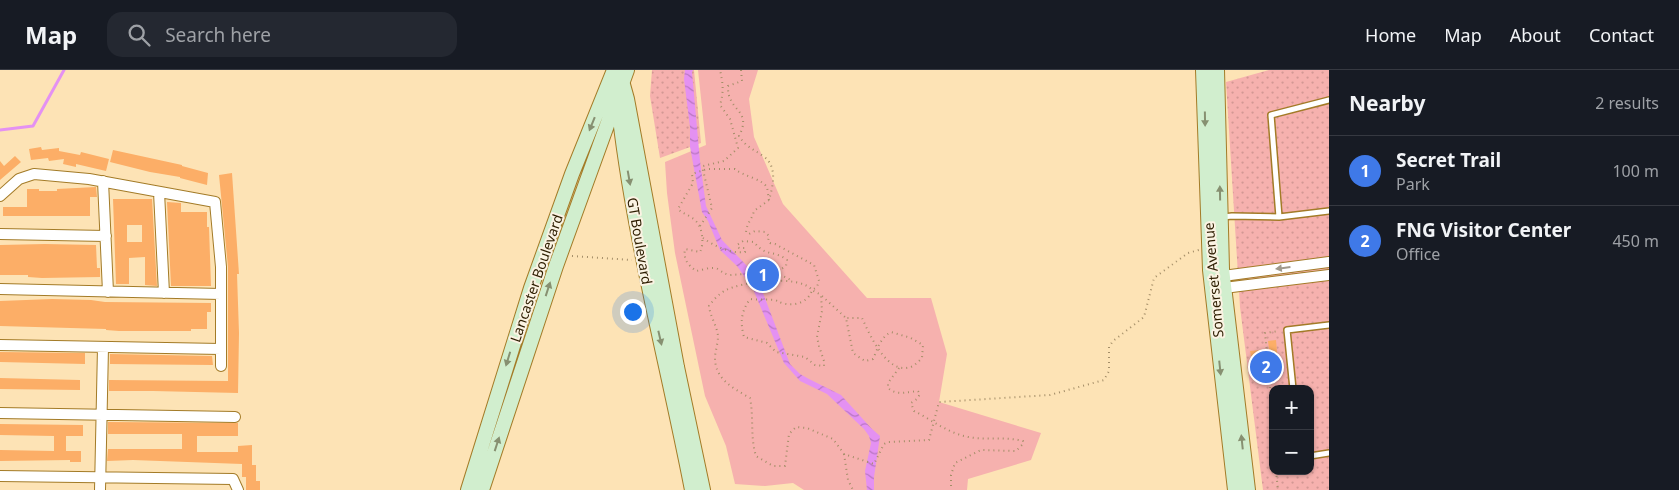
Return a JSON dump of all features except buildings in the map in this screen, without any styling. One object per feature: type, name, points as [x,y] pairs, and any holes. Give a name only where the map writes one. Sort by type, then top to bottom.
[{"type":"street","name":"Somerset Avenue","points":[[1203,70],[1214,218],[1248,490]]},
{"type":"street","name":"Somerset Avenue","points":[[1217,70],[1214,218],[1208,248],[1235,490]]},
{"type":"street","name":"Lancaster Boulevard","points":[[482,490],[556,266],[618,97],[618,74]]},
{"type":"street","name":"Lancaster Boulevard","points":[[468,490],[530,288],[572,174],[618,74]]},
{"type":"street","name":"GT Boulevard","points":[[618,74],[628,99],[702,490]]},
{"type":"street","name":"GT Boulevard","points":[[618,97],[622,139],[644,269],[678,418],[692,490]]},
{"type":"street","points":[[0,196],[19,180],[34,174],[103,182],[214,202],[221,267],[221,366]]},
{"type":"street","points":[[103,182],[108,292]]},
{"type":"street","points":[[159,192],[164,293]]},
{"type":"street","points":[[0,234],[106,236]]},
{"type":"street","points":[[1223,282],[1329,262]]},
{"type":"street","points":[[1223,282],[1329,275]]},
{"type":"street","points":[[0,289],[221,294]]},
{"type":"street","points":[[0,345],[221,349]]},
{"type":"street","points":[[100,490],[103,346]]},
{"type":"street","points":[[0,413],[235,417]]},
{"type":"street","points":[[0,476],[233,479],[238,490]]},
{"type":"lane","points":[[1279,217],[1271,115],[1329,100]]},
{"type":"lane","points":[[1214,218],[1232,216],[1279,217],[1329,211]]},
{"type":"lane","points":[[1293,385],[1287,330],[1329,325]]},
{"type":"lane","points":[[1314,455],[1329,453]]},
{"type":"path","points":[[699,227],[712,208],[701,171],[703,166],[724,162],[738,148],[730,119],[720,105],[724,84],[720,70]]},
{"type":"path","points":[[741,70],[742,81],[728,86],[727,94],[743,117],[744,126],[739,136],[746,145],[766,157],[775,178],[769,200],[754,211],[746,232],[748,234],[755,231],[766,232],[770,236],[768,241],[770,243],[814,265],[819,281],[817,287],[812,290],[810,296],[805,301],[795,304],[784,304],[775,300],[750,300],[743,309],[741,324],[744,337],[766,343],[780,353],[805,357],[815,365],[824,366],[818,346],[822,311],[820,295]]},
{"type":"path","points":[[703,238],[710,243],[739,253],[745,252],[745,248],[738,248],[737,245],[743,241],[754,242],[759,250],[782,256],[787,260],[786,266],[775,272],[730,275],[717,269],[709,268],[696,271],[689,265],[684,256],[685,249],[700,252],[703,238],[693,218],[685,216],[678,209],[693,183],[692,174],[707,168],[735,169],[740,174],[763,183],[767,187],[769,200]]},
{"type":"path","points":[[844,454],[874,464],[884,444],[888,442],[929,440],[939,402],[1050,395],[1104,380],[1110,371],[1108,347],[1144,317],[1154,278],[1188,253],[1208,248]]},
{"type":"path","points":[[556,266],[566,258],[575,256],[626,259],[639,262],[644,269]]},
{"type":"path","points":[[775,272],[808,286],[846,318],[854,353],[865,361],[873,359],[878,348],[883,336],[891,332],[911,338],[923,345],[922,358],[912,367],[899,368],[887,362],[878,348],[862,318],[846,318]]},
{"type":"path","points":[[793,281],[784,280],[750,284],[726,290],[713,300],[709,306],[710,317],[718,336],[716,368],[723,379],[734,389],[750,398],[753,410],[752,442],[756,456],[773,466],[785,466],[789,434],[796,427],[807,428],[833,439],[844,454],[848,480],[853,490]]},
{"type":"path","points":[[1272,430],[1265,333],[1287,330]]},
{"type":"path","points":[[899,368],[888,383],[888,388],[892,392],[903,394],[918,391],[920,394],[917,399],[911,402],[914,411],[963,436],[992,440],[1015,439],[1023,441],[1023,444],[1016,451],[981,450],[955,463],[951,475],[951,490]]},
{"type":"path","points":[[1276,475],[1278,490]]},
{"type":"shaded area","points":[[652,70],[694,70],[701,143],[660,158],[650,96]]},
{"type":"shaded area","points":[[698,70],[758,70],[749,99],[754,137],[783,204],[867,298],[931,298],[947,354],[939,402],[1041,433],[1031,460],[968,479],[967,490],[804,490],[793,483],[765,486],[735,484],[726,446],[705,396],[675,253],[667,193],[665,162],[706,145]]},
{"type":"shaded area","points":[[1269,70],[1329,70],[1329,490],[1263,490],[1240,307],[1226,82]]},
{"type":"water","points":[[685,70],[693,70],[700,161],[706,206],[722,240],[749,268],[763,293],[790,364],[800,374],[841,395],[880,436],[874,490],[867,490],[865,471],[871,443],[869,436],[827,394],[800,381],[784,363],[753,289],[737,266],[720,250],[708,221],[702,212],[690,147],[690,127],[684,79]]},
{"type":"waterway","points":[[0,130],[33,126],[64,70]]},
{"type":"place","name":"Secret Trail","points":[[763,275]]},
{"type":"place","name":"FNG Visitor Center","points":[[1266,367]]}]
